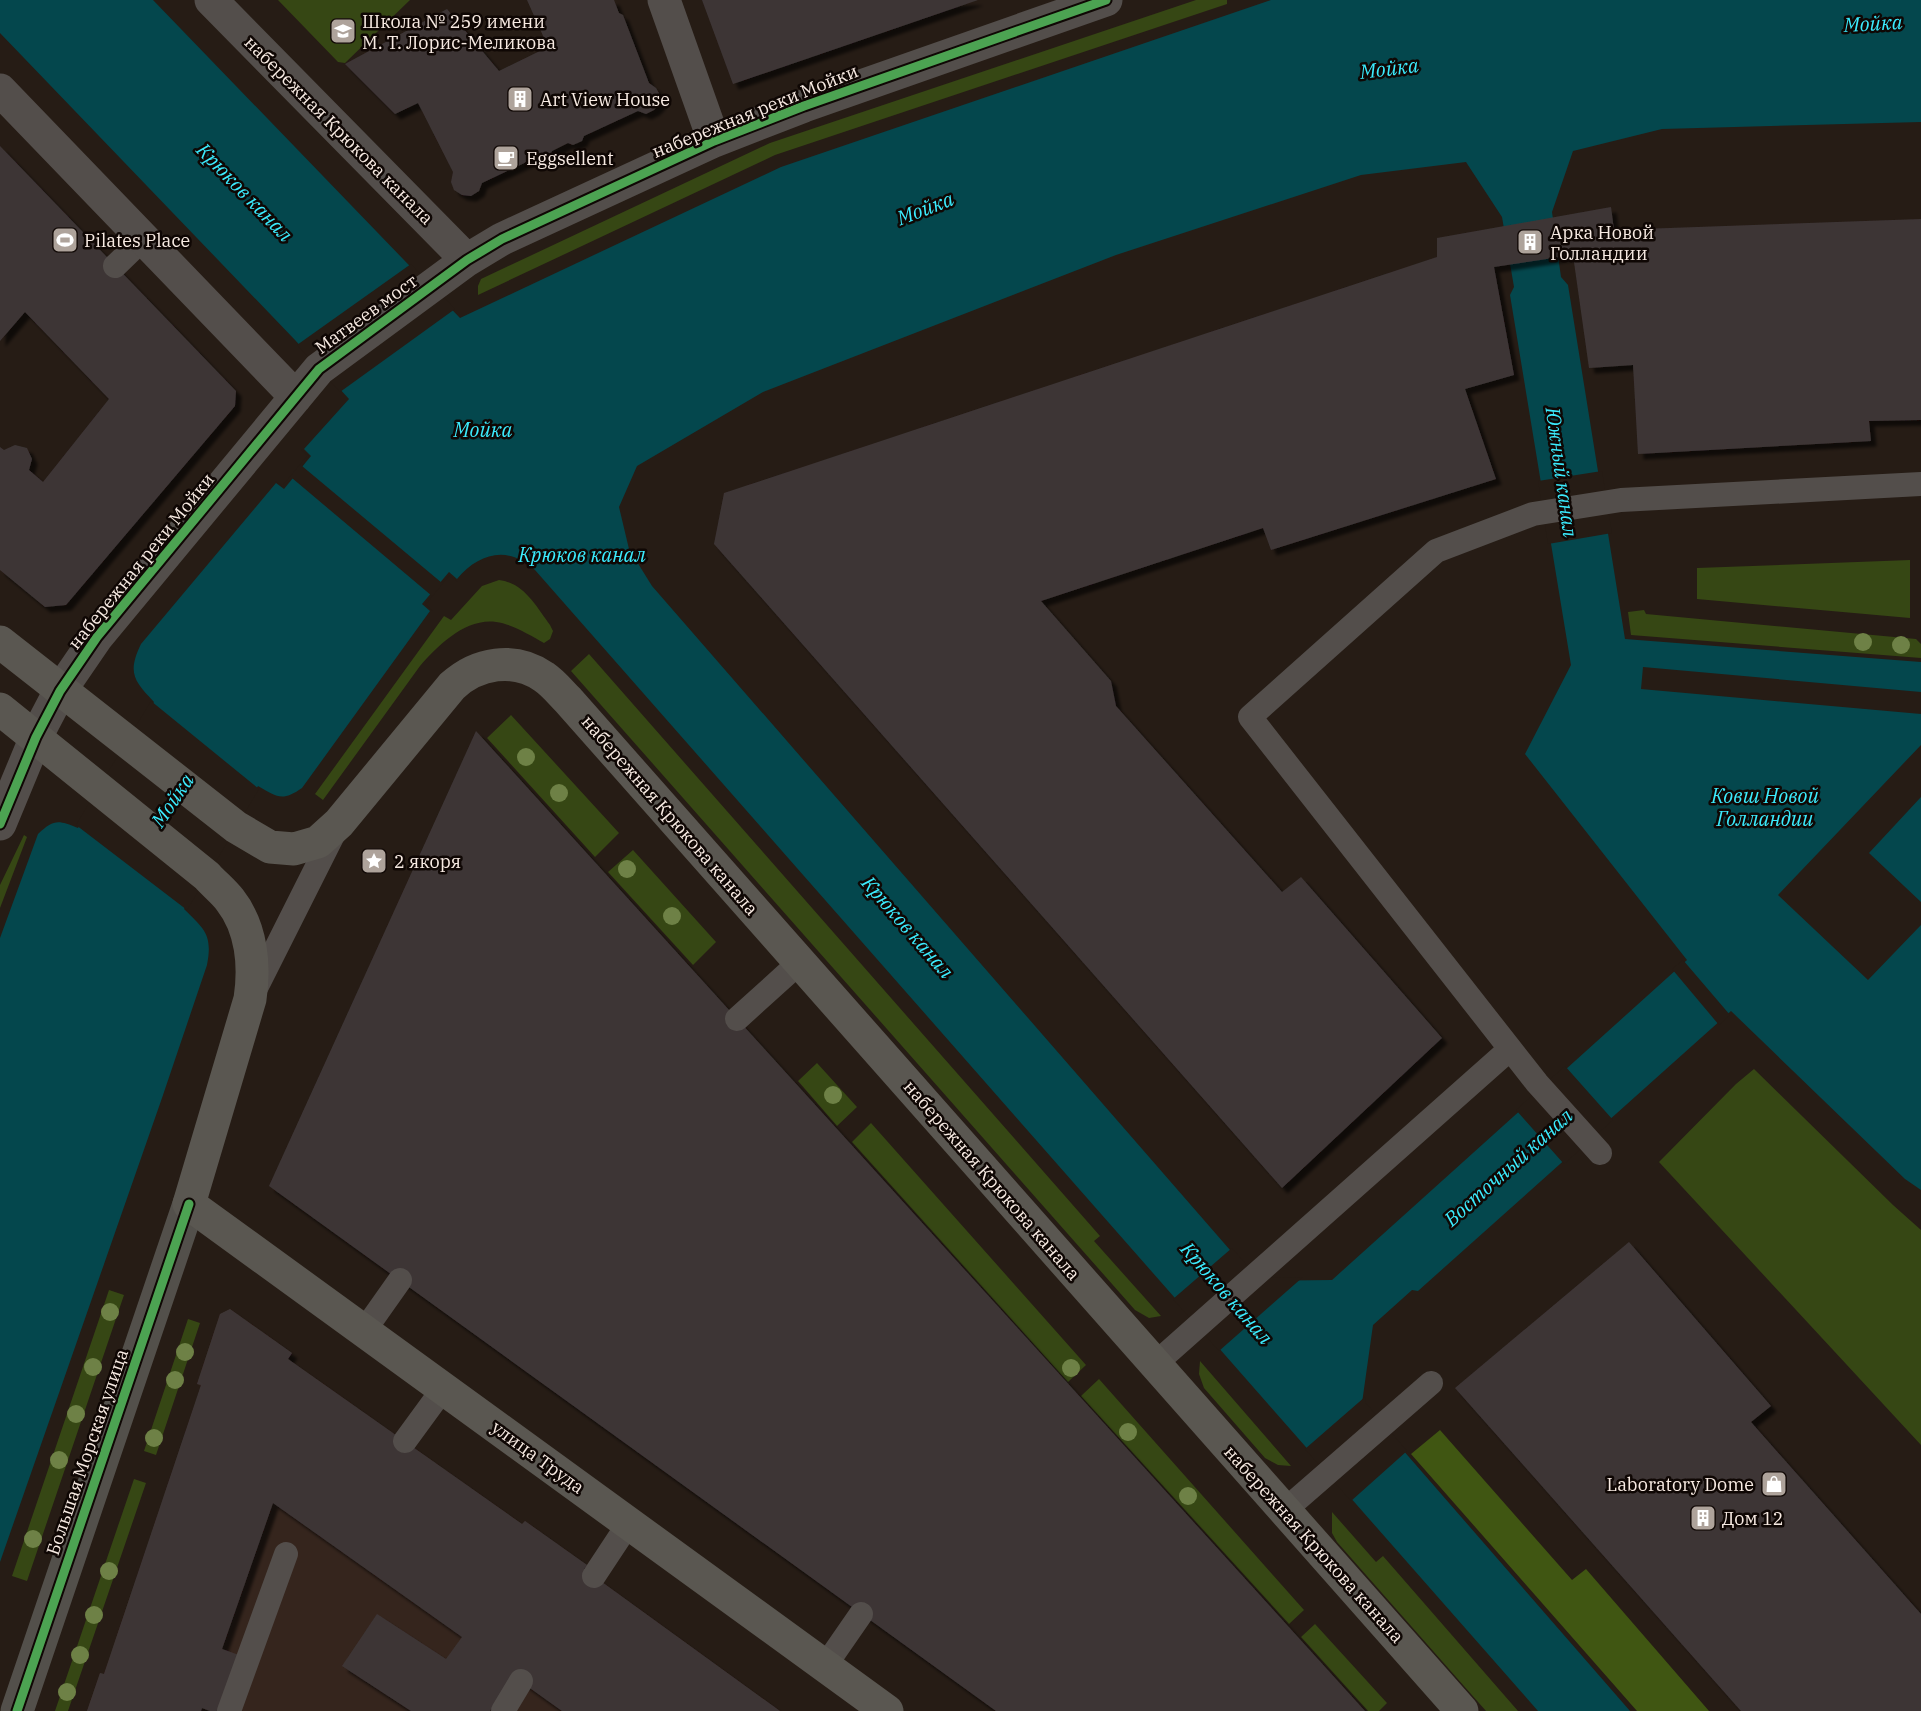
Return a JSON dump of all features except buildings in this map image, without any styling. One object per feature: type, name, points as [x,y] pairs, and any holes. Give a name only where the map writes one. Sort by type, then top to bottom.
[{"type":"main road","points":[[0,642],[236,827],[270,847],[294,849],[318,842],[339,823]]},
{"type":"main road","name":"набережная Крюкова канала","points":[[339,823],[452,686],[469,672],[479,668],[511,664],[532,670],[544,677],[568,700],[1462,1711]]},
{"type":"main road","name":"Большая Морская улица","points":[[0,709],[207,876],[231,901],[243,924],[251,950],[254,974],[250,999],[189,1204]]},
{"type":"main road","name":"улица Труда","points":[[189,1204],[886,1711]]},
{"type":"street","name":"набережная Крюкова канала","points":[[211,0],[466,260]]},
{"type":"street","points":[[664,0],[714,141]]},
{"type":"street","name":"набережная реки Мойки","points":[[433,286],[466,260],[502,239],[714,141],[804,106],[1106,0]]},
{"type":"street","points":[[0,90],[296,397]]},
{"type":"street","name":"Матвеев мост","points":[[319,369],[433,286]]},
{"type":"street","name":"набережная реки Мойки","points":[[0,824],[36,737],[60,691],[106,626],[319,369]]},
{"type":"street","name":"Большая Морская улица","points":[[17,1711],[189,1204]]},
{"type":"lane","points":[[115,266],[144,239]]},
{"type":"lane","points":[[1600,1152],[1537,1083],[1250,717],[1436,551],[1533,514],[1621,500],[1921,484]]},
{"type":"lane","points":[[250,999],[339,823]]},
{"type":"lane","points":[[737,1019],[800,962]]},
{"type":"lane","points":[[1155,1364],[1510,1049]]},
{"type":"lane","points":[[364,1331],[400,1280]]},
{"type":"lane","points":[[1285,1510],[1431,1383]]},
{"type":"lane","points":[[405,1441],[443,1389]]},
{"type":"lane","points":[[594,1576],[629,1523]]},
{"type":"lane","points":[[229,1711],[286,1554]]},
{"type":"lane","points":[[825,1666],[861,1614]]},
{"type":"lane","points":[[503,1711],[521,1681]]},
{"type":"shaded area","points":[[230,1309],[292,1353],[288,1359],[522,1524],[525,1521],[587,1565],[584,1569],[780,1711],[87,1711],[100,1673],[104,1674],[201,1386],[197,1384],[220,1314]]},
{"type":"green space","name":"Школа № 259 имени М. Т. Лорис-Меликова","points":[[278,0],[410,0],[345,63],[338,62]]},
{"type":"green space","points":[[1196,0],[1227,0],[1227,4],[775,155],[478,295],[481,279],[770,143]]},
{"type":"green space","points":[[1910,560],[1910,618],[1697,599],[1697,568]]},
{"type":"green space","points":[[499,580],[516,586],[529,596],[553,631],[550,639],[544,643],[515,627],[496,622],[474,624],[453,635],[420,666],[323,800],[315,794],[444,616],[451,620],[482,586]]},
{"type":"green space","points":[[1644,610],[1646,614],[1916,639],[1921,644],[1921,658],[1631,635],[1628,612]]},
{"type":"green space","points":[[589,654],[1100,1236],[1094,1241],[1161,1316],[1149,1318],[1135,1310],[571,671]]},
{"type":"green space","points":[[511,715],[619,833],[595,857],[487,738]]},
{"type":"green space","points":[[24,835],[27,837],[0,908],[0,885]]},
{"type":"green space","points":[[633,850],[716,942],[693,965],[608,872]]},
{"type":"green space","points":[[817,1063],[857,1107],[837,1126],[798,1081]]},
{"type":"green space","points":[[1754,1069],[1921,1230],[1921,1445],[1659,1162],[1736,1084]]},
{"type":"green space","points":[[871,1123],[1086,1365],[1068,1382],[852,1142]]},
{"type":"green space","points":[[109,1290],[124,1295],[27,1581],[12,1576]]},
{"type":"green space","points":[[188,1319],[200,1323],[156,1455],[144,1451]]},
{"type":"green space","points":[[1200,1361],[1291,1466],[1278,1465],[1265,1458],[1204,1388],[1199,1374]]},
{"type":"green space","points":[[1099,1379],[1304,1610],[1289,1624],[1081,1396]]},
{"type":"green space","points":[[1440,1430],[1572,1580],[1586,1569],[1709,1711],[1637,1711],[1411,1454]]},
{"type":"green space","points":[[134,1479],[146,1483],[68,1711],[55,1711]]},
{"type":"green space","points":[[1332,1512],[1376,1562],[1383,1556],[1518,1711],[1486,1711],[1337,1542],[1332,1533]]},
{"type":"green space","points":[[1315,1624],[1387,1703],[1379,1711],[1368,1711],[1301,1637]]},
{"type":"water","points":[[0,0],[153,0],[460,318],[781,167],[1271,0],[1921,0],[1921,122],[1662,129],[1573,151],[1552,212],[1561,277],[1568,285],[1625,639],[1921,662],[1921,1190],[1905,1179],[1731,1011],[1418,1291],[1412,1290],[1373,1325],[1362,1403],[1630,1711],[1538,1711],[535,570],[515,557],[504,555],[484,558],[457,579],[449,572],[422,604],[430,611],[302,788],[289,795],[280,796],[258,786],[184,909],[202,927],[208,939],[207,965],[0,1562],[0,938],[38,834],[52,823],[57,822],[78,828],[154,702],[137,682],[135,676],[134,662],[141,644],[276,483],[284,489],[311,456],[304,449],[349,399],[0,33]],"holes":[[[1466,162],[1502,217],[1514,287],[1510,295],[1571,665],[1525,754],[1687,960],[1332,1280],[1257,1281],[652,586],[629,549],[619,507],[637,466],[763,392],[1116,255],[1361,175]]]},
{"type":"pier","points":[[411,264],[455,309],[340,392],[297,345]]},
{"type":"pier","points":[[301,449],[309,456],[302,466],[442,583],[449,575],[458,582],[449,576],[426,604],[433,611],[425,604],[432,596],[292,478],[283,487],[275,481],[283,485],[307,456]]},
{"type":"pier","points":[[1602,471],[1612,533],[1548,544],[1538,481]]},
{"type":"pier","points":[[1643,667],[1921,692],[1921,714],[1641,689]]},
{"type":"pier","points":[[151,701],[259,789],[187,910],[76,825]]},
{"type":"pier","points":[[1921,745],[1921,797],[1869,853],[1921,902],[1921,925],[1868,980],[1778,895]]},
{"type":"pier","points":[[1683,960],[1730,1015],[1719,1025],[1672,969]]},
{"type":"pier","points":[[1565,1066],[1613,1120],[1564,1164],[1516,1110]]},
{"type":"pier","points":[[1232,1248],[1258,1278],[1303,1277],[1219,1351],[1173,1299]]},
{"type":"pier","points":[[1366,1396],[1365,1402],[1407,1451],[1351,1501],[1305,1449]]},
{"type":"cycle path","points":[[0,824],[36,737],[60,691],[97,637],[319,369],[467,260],[502,239],[714,141],[804,106],[1106,0]]},
{"type":"cycle path","points":[[17,1711],[189,1204]]},
{"type":"place","name":"Школа № 259 имени М. Т. Лорис-Меликова","points":[[343,31]]},
{"type":"place","name":"Art View House","points":[[520,99]]},
{"type":"place","name":"Eggsellent","points":[[506,158]]},
{"type":"place","name":"Pilates Place","points":[[65,240]]},
{"type":"place","name":"Арка Новой Голландии","points":[[1530,242]]},
{"type":"place","name":"2 якоря","points":[[374,861]]},
{"type":"place","name":"Laboratory Dome","points":[[1774,1484]]},
{"type":"place","name":"Дом 12","points":[[1703,1518]]},
{"type":"water label","name":"Мойка","points":[[1873,23]]},
{"type":"water label","name":"Мойка","points":[[1389,68]]},
{"type":"water label","name":"Крюков канал","points":[[245,192]]},
{"type":"water label","name":"Мойка","points":[[925,208]]},
{"type":"water label","name":"Мойка","points":[[483,429]]},
{"type":"water label","name":"Южный канал","points":[[1562,472]]},
{"type":"water label","name":"Крюков канал","points":[[582,554]]},
{"type":"water label","name":"Мойка","points":[[172,800]]},
{"type":"water label","name":"Ковш Новой Голландии","points":[[1765,806]]},
{"type":"water label","name":"Крюков канал","points":[[908,927]]},
{"type":"water label","name":"Восточный канал","points":[[1508,1167]]},
{"type":"water label","name":"Крюков канал","points":[[1227,1293]]}]
